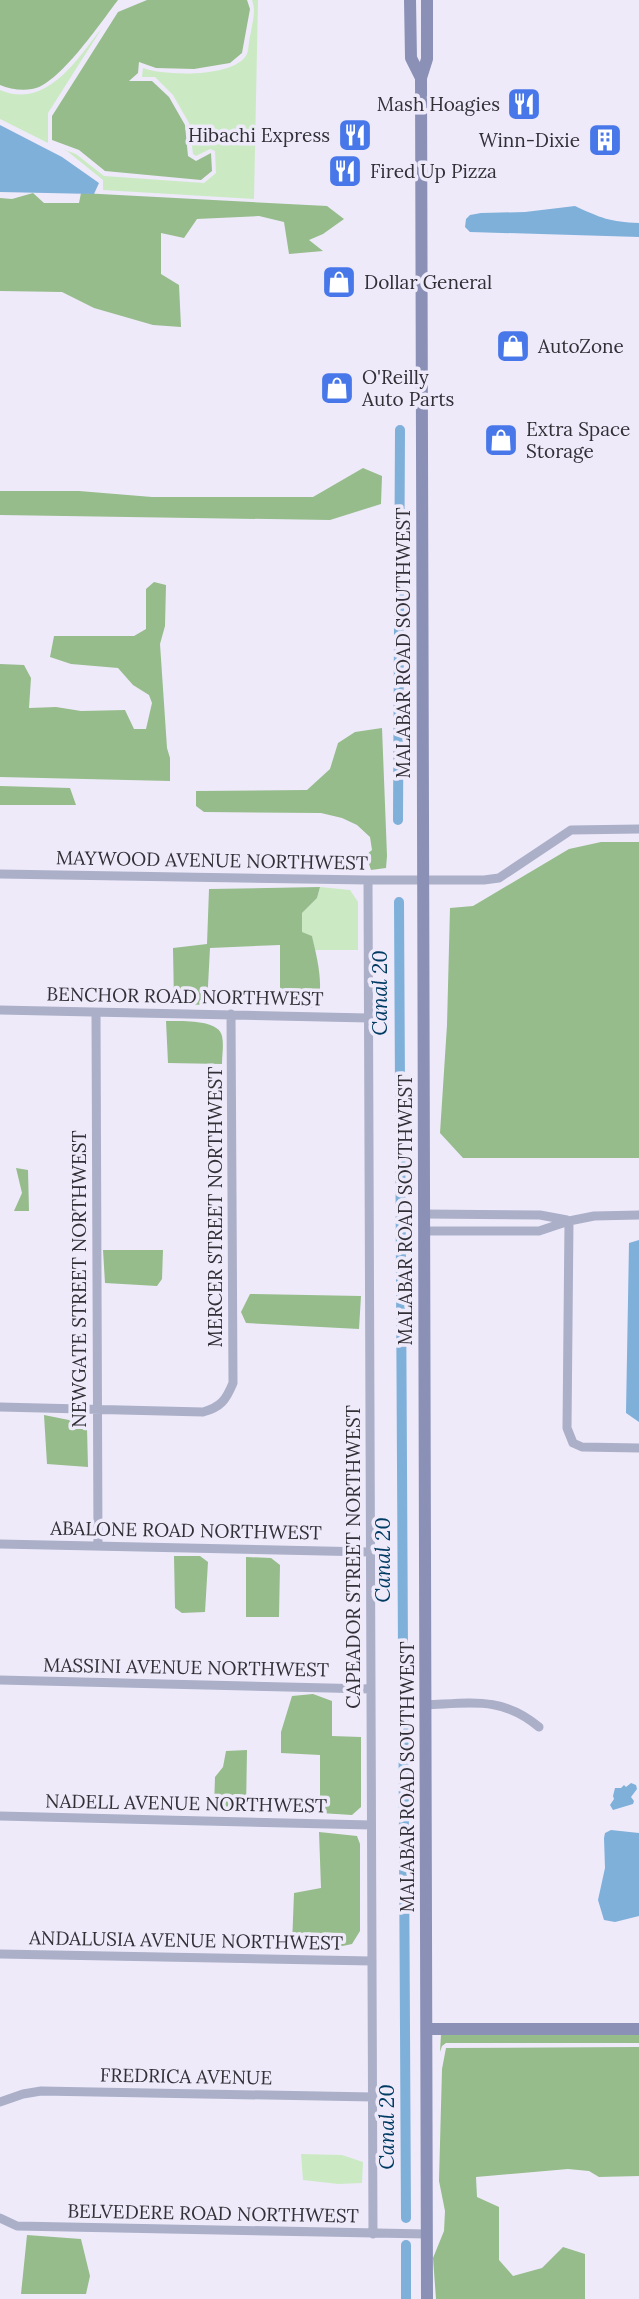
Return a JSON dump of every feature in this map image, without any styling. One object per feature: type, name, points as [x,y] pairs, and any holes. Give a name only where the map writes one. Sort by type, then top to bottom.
[{"type":"main road","name":"MALABAR ROAD SOUTHWEST","points":[[410,0],[411,58],[421,78]]},
{"type":"main road","name":"MALABAR ROAD SOUTHWEST","points":[[427,0],[428,58],[421,78],[427,2299]]},
{"type":"main road","points":[[428,2029],[639,2029]]},
{"type":"street","name":"MAYWOOD AVENUE NORTHWEST","points":[[0,874],[484,880],[499,878],[571,830],[639,829]]},
{"type":"street","name":"CAPEADOR STREET NORTHWEST","points":[[368,880],[373,2234]]},
{"type":"street","name":"BENCHOR ROAD NORTHWEST","points":[[0,1010],[368,1018]]},
{"type":"street","name":"NEWGATE STREET NORTHWEST","points":[[96,1013],[99,1546]]},
{"type":"street","name":"MERCER STREET NORTHWEST","points":[[97,1409],[203,1412],[218,1407],[227,1399],[233,1383],[231,1014]]},
{"type":"street","points":[[425,1214],[540,1215],[569,1221]]},
{"type":"street","points":[[425,1231],[539,1231],[594,1216],[639,1215]]},
{"type":"street","points":[[569,1221],[567,1429],[573,1443],[582,1447],[639,1448]]},
{"type":"street","points":[[0,1408],[97,1409]]},
{"type":"street","name":"ABALONE ROAD NORTHWEST","points":[[0,1544],[370,1552]]},
{"type":"street","name":"MASSINI AVENUE NORTHWEST","points":[[0,1680],[371,1689]]},
{"type":"street","points":[[426,1705],[504,1706],[539,1727]]},
{"type":"street","name":"NADELL AVENUE NORTHWEST","points":[[0,1816],[371,1825]]},
{"type":"street","name":"ANDALUSIA AVENUE NORTHWEST","points":[[0,1954],[371,1961]]},
{"type":"street","name":"FREDRICA AVENUE","points":[[0,2102],[41,2091],[373,2097]]},
{"type":"street","name":"BELVEDERE ROAD NORTHWEST","points":[[0,2218],[17,2226],[427,2234]]},
{"type":"green space","points":[[0,0],[118,0],[90,37],[54,77],[42,85],[24,90],[0,85]]},
{"type":"green space","points":[[147,0],[247,0],[250,9],[242,53],[230,63],[194,69],[156,68],[139,62],[138,73],[129,81],[152,81],[169,97],[185,125],[188,156],[196,161],[211,153],[212,171],[201,180],[105,171],[79,150],[52,140],[52,116],[118,12]]},
{"type":"green space","points":[[252,0],[258,0],[254,199],[103,190],[103,180],[60,148],[76,154],[104,176],[204,183],[216,173],[215,151],[210,149],[196,156],[193,154],[189,123],[173,95],[155,77],[142,77],[143,68],[167,73],[199,73],[215,71],[240,62],[248,52],[254,16]]},
{"type":"green space","points":[[102,28],[48,113],[48,143],[0,119],[0,90],[17,94],[32,93],[46,87],[71,67]]},
{"type":"green space","points":[[33,193],[44,203],[79,203],[81,193],[327,206],[344,219],[309,240],[323,251],[289,254],[284,222],[259,216],[197,219],[184,238],[161,233],[161,274],[179,285],[181,327],[153,325],[94,308],[62,292],[0,291],[0,198],[12,199]]},
{"type":"green space","points":[[363,468],[382,476],[381,504],[330,520],[0,515],[0,491],[79,491],[152,497],[313,497]]},
{"type":"green space","points":[[154,582],[166,585],[165,626],[160,644],[170,781],[0,777],[0,664],[24,665],[31,678],[29,708],[125,710],[134,729],[146,729],[152,703],[149,695],[133,685],[118,668],[71,664],[50,657],[54,636],[134,636],[146,629],[146,589]]},
{"type":"green space","points":[[382,728],[386,868],[371,870],[366,855],[372,850],[370,837],[357,825],[342,818],[321,813],[204,812],[196,806],[196,791],[307,790],[330,769],[338,743],[355,732]]},
{"type":"green space","points":[[0,786],[70,788],[76,805],[0,805]]},
{"type":"green space","points":[[601,842],[639,842],[639,1158],[463,1158],[440,1133],[447,1025],[450,908],[473,906],[569,849]]},
{"type":"green space","points":[[320,887],[350,890],[358,902],[358,950],[315,950],[312,936],[301,932],[302,913],[317,898]]},
{"type":"green space","points":[[320,887],[317,898],[302,913],[302,932],[312,936],[319,972],[320,991],[316,1008],[280,1004],[280,945],[210,948],[207,1005],[174,1004],[173,948],[207,944],[209,889]]},
{"type":"green space","points":[[166,1021],[198,1022],[214,1026],[223,1039],[222,1064],[168,1063]]},
{"type":"green space","points":[[16,1168],[28,1170],[29,1211],[14,1211],[22,1193]]},
{"type":"green space","points":[[103,1250],[163,1250],[162,1279],[157,1286],[105,1283]]},
{"type":"green space","points":[[250,1294],[361,1296],[359,1329],[246,1323],[241,1312]]},
{"type":"green space","points":[[44,1415],[69,1420],[87,1428],[88,1467],[47,1464]]},
{"type":"green space","points":[[174,1556],[200,1556],[208,1562],[205,1612],[182,1613],[175,1608]]},
{"type":"green space","points":[[246,1557],[271,1558],[280,1565],[279,1617],[246,1617]]},
{"type":"green space","points":[[313,1694],[332,1701],[332,1736],[361,1737],[361,1807],[352,1815],[320,1813],[320,1755],[281,1753],[281,1732],[292,1696]]},
{"type":"green space","points":[[247,1750],[246,1809],[214,1807],[215,1777],[223,1767],[226,1751]]},
{"type":"green space","points":[[319,1832],[357,1836],[360,1844],[360,1931],[352,1944],[319,1951],[292,1945],[294,1893],[321,1888]]},
{"type":"green space","points":[[441,2034],[639,2035],[639,2043],[446,2043],[440,2052]]},
{"type":"green space","points":[[639,2047],[639,2176],[599,2177],[589,2171],[568,2169],[476,2177],[477,2197],[499,2207],[499,2260],[513,2276],[542,2268],[563,2247],[585,2254],[585,2299],[436,2299],[433,2258],[444,2231],[445,2211],[439,2181],[442,2069],[446,2048]]},
{"type":"green space","points":[[301,2154],[342,2155],[363,2162],[362,2183],[338,2184],[303,2180]]},
{"type":"green space","points":[[27,2235],[81,2239],[90,2276],[86,2294],[21,2294]]},
{"type":"water","points":[[0,125],[62,157],[99,183],[94,194],[0,192]]},
{"type":"water","points":[[575,206],[606,219],[639,223],[639,237],[470,232],[465,227],[466,219],[470,215]]},
{"type":"water","points":[[639,1240],[639,1422],[626,1413],[629,1243]]},
{"type":"water","points":[[631,1783],[636,1785],[637,1789],[631,1797],[633,1804],[613,1810],[610,1805],[614,1799],[615,1788],[624,1785],[626,1787]]},
{"type":"water","points":[[611,1830],[639,1833],[639,1916],[615,1922],[604,1920],[598,1900],[605,1868],[604,1838],[605,1833]]},
{"type":"waterway","name":"Canal 20","points":[[398,820],[400,430]]},
{"type":"waterway","name":"Canal 20","points":[[399,902],[406,2218]]},
{"type":"waterway","name":"Canal 20","points":[[406,2245],[406,2299]]},
{"type":"place","name":"Mash Hoagies","points":[[524,104]]},
{"type":"place","name":"Hibachi Express","points":[[355,135]]},
{"type":"place","name":"Winn-Dixie","points":[[605,140]]},
{"type":"place","name":"Fired Up Pizza","points":[[345,171]]},
{"type":"place","name":"Dollar General","points":[[339,282]]},
{"type":"place","name":"AutoZone","points":[[513,346]]},
{"type":"place","name":"O'Reilly Auto Parts","points":[[337,388]]},
{"type":"place","name":"Extra Space Storage","points":[[501,440]]}]
